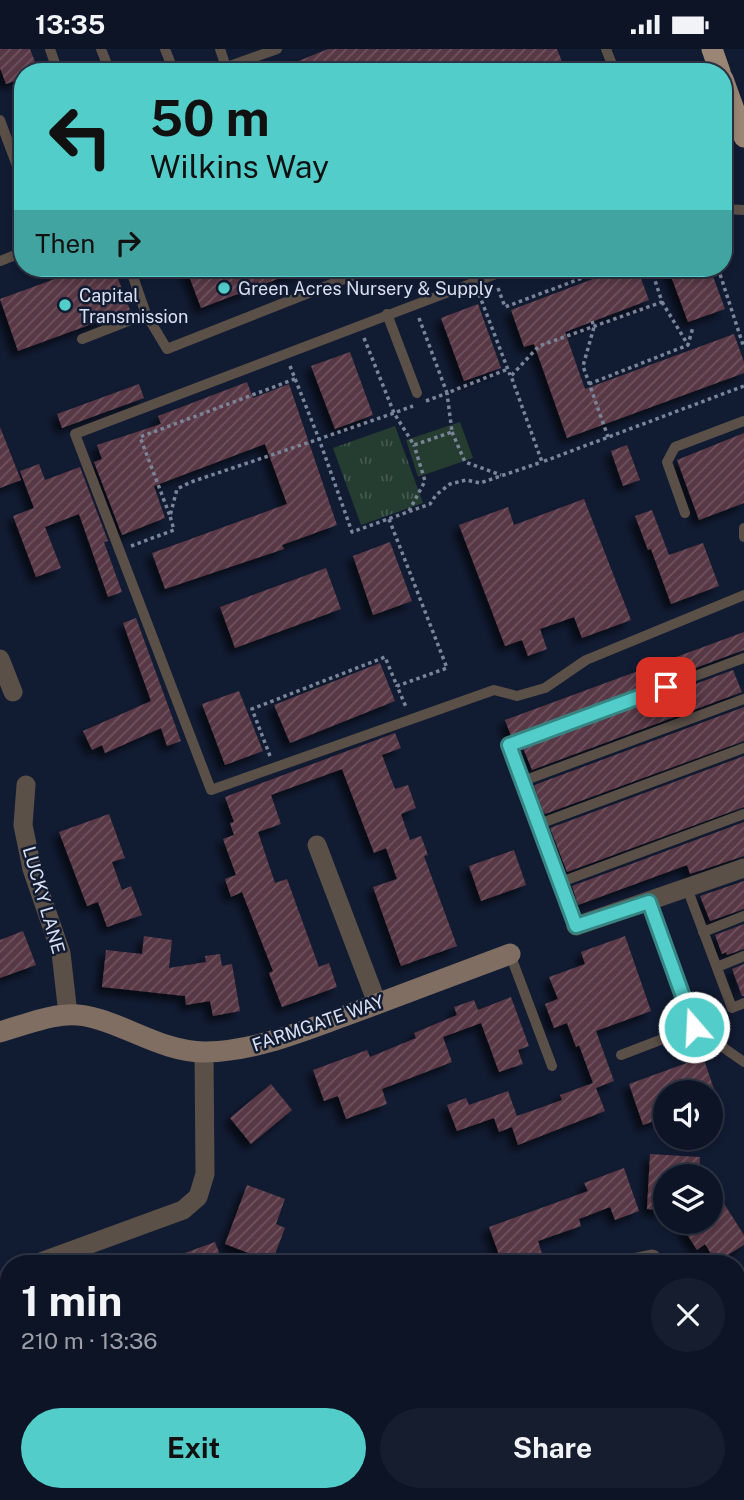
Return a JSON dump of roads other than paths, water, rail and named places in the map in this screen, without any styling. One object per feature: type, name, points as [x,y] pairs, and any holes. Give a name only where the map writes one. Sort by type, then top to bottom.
[{"type":"street","points":[[0,659],[13,692]]},
{"type":"street","name":"LUCKY LANE","points":[[26,785],[23,825],[32,869],[61,953],[68,1014]]},
{"type":"street","points":[[317,845],[377,1003]]},
{"type":"street","points":[[576,926],[744,868]]},
{"type":"street","name":"FARMGATE WAY","points":[[0,1033],[68,1014],[114,1024],[174,1048],[204,1052],[243,1049],[286,1037],[510,954]]},
{"type":"street","points":[[60,1255],[183,1210],[198,1197],[205,1174],[204,1052]]},
{"type":"lane","points":[[237,63],[277,49]]},
{"type":"lane","points":[[0,120],[14,158]]},
{"type":"lane","points":[[133,277],[146,314],[167,349],[349,277]]},
{"type":"lane","points":[[488,277],[75,434],[211,790],[494,689],[517,696],[545,688],[586,660],[744,595]]},
{"type":"lane","points":[[82,339],[146,314]]},
{"type":"lane","points":[[387,314],[417,393]]},
{"type":"lane","points":[[685,513],[667,462],[675,447],[744,421]]},
{"type":"lane","points":[[744,528],[744,537]]},
{"type":"lane","points":[[576,926],[509,745],[744,658]]},
{"type":"lane","points":[[523,781],[744,699]]},
{"type":"lane","points":[[539,824],[744,748]]},
{"type":"lane","points":[[561,882],[744,814]]},
{"type":"lane","points":[[687,888],[732,1007],[744,1003]]},
{"type":"lane","points":[[649,902],[694,1027],[744,1062]]},
{"type":"lane","points":[[703,932],[744,916]]},
{"type":"lane","points":[[510,954],[552,1066]]},
{"type":"lane","points":[[717,967],[744,956]]},
{"type":"lane","points":[[621,1055],[694,1027]]},
{"type":"place","name":"Green Acres Nursery & Supply","points":[[224,288]]},
{"type":"place","name":"Capital Transmission","points":[[65,305]]}]
